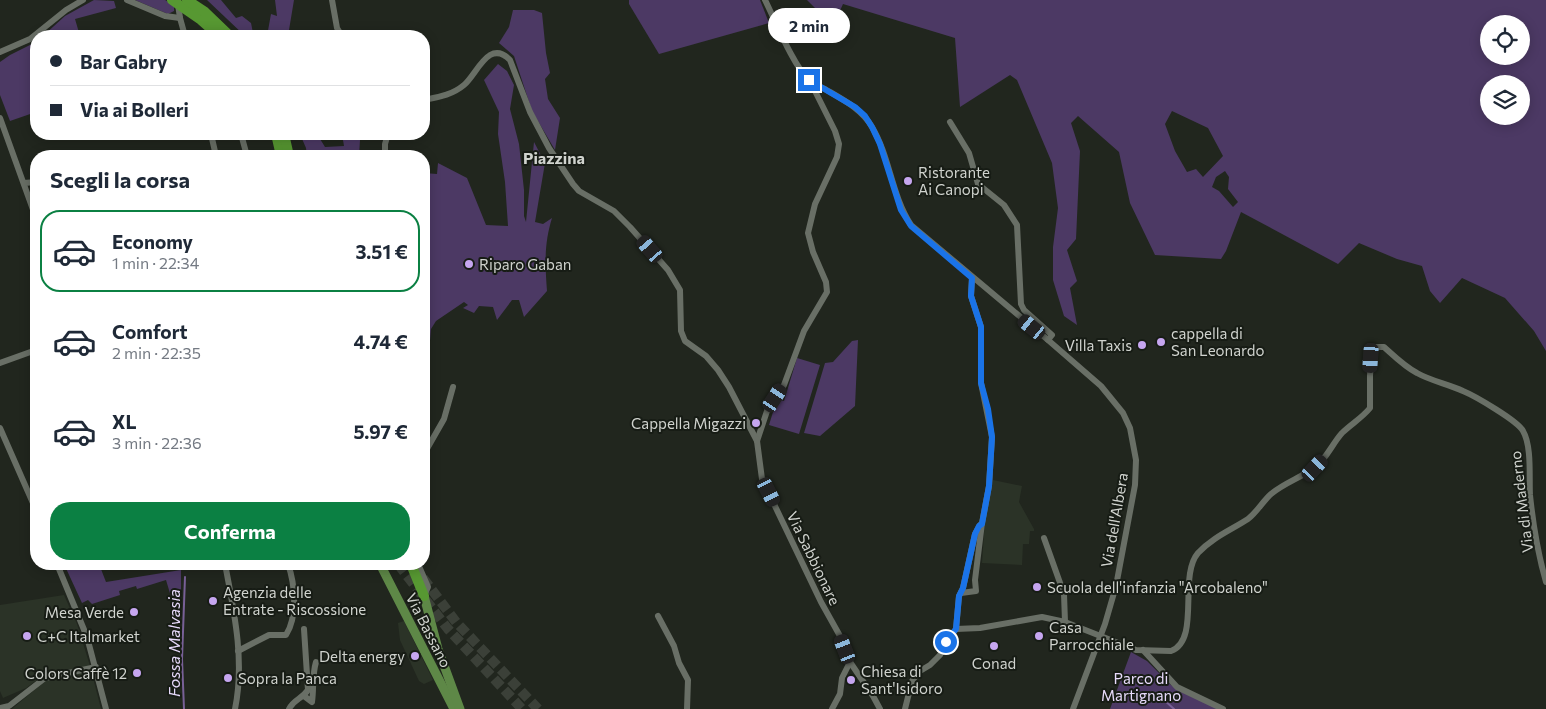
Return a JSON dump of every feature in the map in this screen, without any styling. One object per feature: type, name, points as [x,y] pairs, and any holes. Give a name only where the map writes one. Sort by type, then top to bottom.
[{"type":"highway","points":[[172,0],[188,4],[205,12],[224,30]]},
{"type":"highway","points":[[188,4],[213,30]]},
{"type":"highway","points":[[413,570],[424,596]]},
{"type":"main road","name":"Via Bassano","points":[[383,570],[454,709]]},
{"type":"main road","points":[[424,596],[438,649],[460,709]]},
{"type":"street","points":[[41,30],[66,10],[83,0]]},
{"type":"street","points":[[127,0],[164,16],[180,18]]},
{"type":"street","points":[[178,0],[183,30]]},
{"type":"street","points":[[332,0],[338,30]]},
{"type":"street","points":[[765,0],[798,68],[809,80]]},
{"type":"street","points":[[0,52],[30,39]]},
{"type":"street","points":[[430,99],[454,92],[465,84],[487,57],[498,52],[505,54],[510,60],[536,125],[573,184],[579,191],[614,212],[668,270],[680,290],[681,331],[685,341],[706,356],[718,370],[730,387],[757,440]]},
{"type":"street","name":"Via dell'Albera","points":[[809,80],[855,107],[865,116],[876,135],[901,210],[911,226],[1048,340],[1112,398],[1123,413],[1130,428],[1136,460],[1133,494],[1116,586],[1101,637],[1073,709]]},
{"type":"street","name":"Via Sabbionare","points":[[809,80],[835,131],[839,144],[837,157],[815,204],[808,233],[813,252],[826,282],[827,292],[804,331],[784,385],[767,411],[757,440],[762,479],[821,602],[840,636],[850,662],[880,709]]},
{"type":"street","points":[[0,118],[30,200]]},
{"type":"street","points":[[950,122],[969,153],[978,184],[1004,205],[1017,225],[1021,304],[1024,310],[1052,335],[1048,340]]},
{"type":"street","points":[[24,183],[30,182]]},
{"type":"street","points":[[961,593],[976,591],[975,580],[989,486],[992,437],[988,409],[981,383],[981,327],[971,296],[972,278]]},
{"type":"street","name":"Via di Maderno","points":[[956,629],[986,627],[1042,617],[1065,622],[1130,648],[1171,651],[1182,640],[1188,621],[1188,576],[1196,555],[1220,534],[1250,517],[1271,494],[1315,468],[1343,432],[1358,421],[1370,408],[1371,358],[1374,347],[1377,346],[1384,347],[1416,373],[1463,391],[1477,399],[1517,424],[1524,431],[1530,459],[1530,495],[1534,523],[1546,582]]},
{"type":"street","points":[[0,363],[30,352]]},
{"type":"street","points":[[430,444],[444,419],[453,387]]},
{"type":"street","points":[[0,428],[30,496]]},
{"type":"street","points":[[905,709],[912,681],[920,671],[930,665],[940,655],[946,642],[956,629],[959,596],[975,534],[982,524]]},
{"type":"street","points":[[1044,538],[1064,594],[1065,622]]},
{"type":"street","points":[[60,570],[78,613],[96,667],[106,709]]},
{"type":"street","points":[[226,570],[235,618],[238,651],[238,689],[235,709]]},
{"type":"street","points":[[238,651],[269,635],[286,635],[291,628],[294,598],[290,570]]},
{"type":"street","points":[[421,570],[428,587],[424,596]]},
{"type":"street","points":[[658,616],[674,646],[678,663],[688,680],[687,709]]},
{"type":"street","points":[[289,709],[295,700],[304,696],[308,690],[304,630]]},
{"type":"street","points":[[1143,650],[1177,687],[1223,709]]},
{"type":"street","points":[[304,696],[312,702],[313,672],[316,662]]},
{"type":"street","points":[[832,709],[840,694],[842,678],[850,662]]},
{"type":"street","points":[[0,708],[9,706],[45,678],[96,667]]},
{"type":"shaded area","points":[[993,480],[1022,486],[1019,502],[1034,531],[1030,531],[1029,544],[1023,544],[1022,565],[982,563],[985,519]]},
{"type":"shaded area","points":[[64,595],[77,624],[90,666],[45,674],[26,688],[3,698],[0,691],[0,605]]},
{"type":"shaded area","points":[[404,621],[433,680],[424,684],[419,681],[400,640],[398,623]]},
{"type":"shaded area","points":[[91,670],[101,709],[12,709],[45,681]]},
{"type":"green space","points":[[94,0],[114,1],[116,8],[75,19],[78,30],[50,30],[65,16]]},
{"type":"green space","points":[[135,0],[165,0],[174,5],[174,11],[168,14]]},
{"type":"green space","points":[[207,0],[221,0],[236,18],[242,16],[251,23],[252,30],[239,30]]},
{"type":"green space","points":[[275,0],[294,0],[289,30],[268,30],[271,14],[277,16]]},
{"type":"green space","points":[[629,0],[760,0],[769,23],[659,54],[629,4]]},
{"type":"green space","points":[[807,0],[1546,0],[1546,351],[1534,331],[1505,298],[1462,278],[1440,303],[1430,291],[1422,266],[1397,259],[1359,243],[1338,264],[1241,212],[1221,259],[1155,255],[1130,203],[1119,152],[1078,116],[1071,123],[1080,151],[1076,239],[1067,250],[1077,281],[1070,288],[1077,325],[1064,316],[1053,280],[1053,247],[1058,208],[1052,163],[1017,80],[1010,75],[960,107],[955,38],[843,4],[833,26]],"holes":[[[1172,111],[1208,128],[1223,156],[1203,177],[1196,169],[1187,172],[1175,151],[1165,124]],[[1225,171],[1229,177],[1228,189],[1238,202],[1233,207],[1219,191],[1212,187],[1216,177]]]},
{"type":"green space","points":[[513,10],[534,10],[542,13],[550,73],[545,79],[548,99],[560,118],[555,150],[532,111],[514,56],[499,43],[509,27]]},
{"type":"green space","points":[[30,45],[30,114],[10,121],[0,95],[0,62]]},
{"type":"green space","points":[[498,64],[507,71],[514,85],[510,109],[519,144],[526,222],[534,142],[545,163],[535,222],[543,224],[552,218],[546,254],[547,291],[524,317],[519,300],[512,300],[497,320],[493,307],[479,306],[474,313],[463,308],[468,305],[464,302],[436,321],[431,329],[430,340],[430,173],[437,174],[438,163],[467,178],[486,225],[508,226],[505,182],[498,134],[499,112],[484,80]]},
{"type":"green space","points":[[303,140],[321,140],[325,147],[344,146],[343,140],[360,140],[359,150],[306,150]]},
{"type":"green space","points":[[858,340],[855,406],[820,436],[804,433],[825,363],[833,362],[852,341]]},
{"type":"green space","points":[[797,358],[820,365],[799,434],[769,425],[777,399],[784,401]]},
{"type":"green space","points":[[67,570],[101,570],[106,582],[181,570],[181,609],[175,610],[166,580],[137,589],[136,586],[119,591],[120,595],[92,604],[88,600],[82,603]]},
{"type":"green space","name":"Parco di Martignano","points":[[1131,652],[1147,661],[1171,685],[1218,709],[1110,709]]},
{"type":"waterway","name":"Fossa Malvasia","points":[[184,709],[182,659],[185,577]]},
{"type":"waterway","points":[[1163,699],[1174,709]]},
{"type":"tunnel","points":[[403,570],[448,629],[522,709]]},
{"type":"tunnel","points":[[423,578],[456,622],[538,709]]},
{"type":"place","name":"Ristorante Ai Canopi","points":[[908,181]]},
{"type":"place","name":"Riparo Gaban","points":[[469,264]]},
{"type":"place","name":"cappella di San Leonardo","points":[[1161,342]]},
{"type":"place","name":"Villa Taxis","points":[[1142,345]]},
{"type":"place","name":"Cappella Migazzi","points":[[756,423]]},
{"type":"place","name":"Scuola dell'infanzia \"Arcobaleno\"","points":[[1037,587]]},
{"type":"place","name":"Agenzia delle Entrate - Riscossione","points":[[213,601]]},
{"type":"place","name":"Mesa Verde","points":[[134,612]]},
{"type":"place","name":"C+C Italmarket","points":[[27,636]]},
{"type":"place","name":"Casa Parrocchiale","points":[[1039,636]]},
{"type":"place","name":"Conad","points":[[994,646]]},
{"type":"place","name":"Delta energy","points":[[415,656]]},
{"type":"place","name":"Colors Caffè 12","points":[[137,673]]},
{"type":"place","name":"Sopra la Panca","points":[[228,678]]},
{"type":"place","name":"Chiesa di Sant'Isidoro","points":[[851,680]]},
{"type":"district","name":"Piazzina","points":[[554,157]]},
{"type":"route","points":[[809,80],[855,107],[865,116],[880,144],[901,210],[911,226],[972,278],[971,296],[981,327],[981,383],[988,409],[992,437],[991,460],[989,486],[982,524],[975,534],[963,588],[959,596],[956,629],[946,642]]}]
